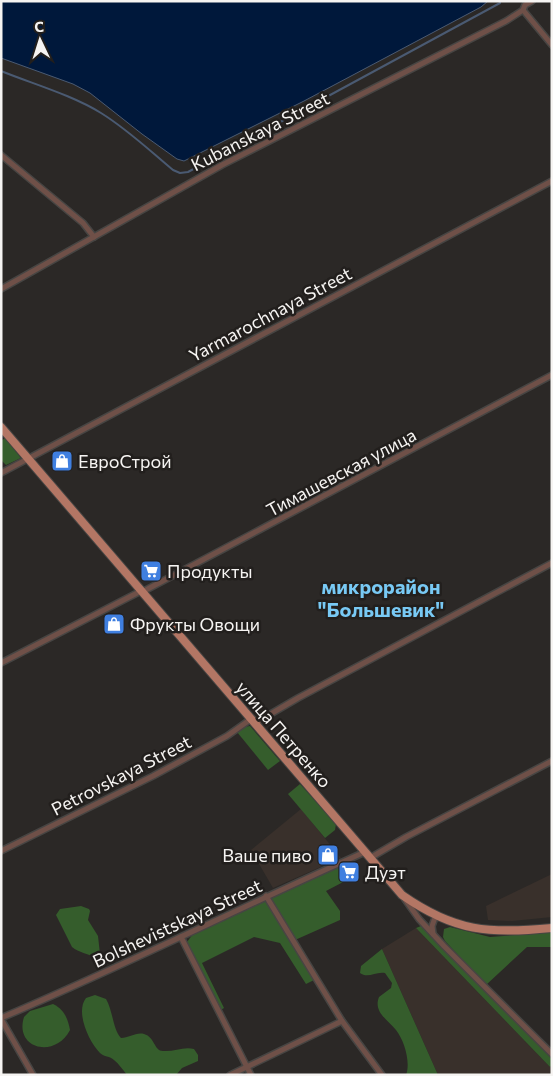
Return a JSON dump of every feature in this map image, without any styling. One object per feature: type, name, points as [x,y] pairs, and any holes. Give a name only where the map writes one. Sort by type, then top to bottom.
[{"type":"main road","name":"улица Петренко","points":[[1,427],[402,895]]},
{"type":"main road","points":[[402,895],[436,915],[463,926],[483,930],[511,931],[552,928]]},
{"type":"street","name":"Kubanskaya Street","points":[[1,289],[222,165],[497,25],[532,1]]},
{"type":"street","points":[[524,6],[552,45]]},
{"type":"street","points":[[1,155],[82,223],[94,237]]},
{"type":"street","name":"Yarmarochnaya Street","points":[[1,473],[552,181]]},
{"type":"street","name":"Тимашевская улица","points":[[1,663],[142,592],[552,375]]},
{"type":"street","name":"Petrovskaya Street","points":[[1,851],[178,763],[253,721],[552,563]]},
{"type":"street","name":"Bolshevistskaya Street","points":[[1,1018],[78,985],[266,896],[368,855],[552,761]]},
{"type":"street","name":"улица Петренко","points":[[402,895],[433,934],[552,1054]]},
{"type":"street","points":[[266,896],[342,1021],[382,1075]]},
{"type":"street","points":[[433,934],[432,926],[436,915]]},
{"type":"street","points":[[181,937],[251,1075]]},
{"type":"street","points":[[1,1018],[33,1075]]},
{"type":"street","points":[[230,1075],[342,1021]]},
{"type":"shaded area","points":[[301,809],[341,858],[273,888],[251,850]]},
{"type":"shaded area","points":[[552,874],[552,917],[512,921],[488,920],[486,906]]},
{"type":"shaded area","points":[[416,928],[550,1067],[552,1065],[552,1075],[438,1075],[382,949]]},
{"type":"green space","points":[[5,438],[21,458],[6,465],[1,460],[1,441]]},
{"type":"green space","points":[[250,726],[280,761],[268,770],[237,732],[244,727]]},
{"type":"green space","points":[[300,784],[336,824],[335,830],[325,838],[288,794]]},
{"type":"green space","points":[[338,866],[347,880],[326,891],[340,911],[340,920],[295,940],[269,897]]},
{"type":"green space","points":[[265,898],[314,980],[306,984],[280,943],[254,937],[202,963],[224,1008],[219,1011],[187,942],[193,934]]},
{"type":"green space","points":[[81,906],[89,909],[88,920],[98,936],[100,954],[95,958],[72,947],[56,915],[60,909]]},
{"type":"green space","points":[[421,926],[552,1059],[550,1067],[416,928]]},
{"type":"green space","points":[[450,927],[490,937],[552,932],[552,947],[527,947],[486,985],[445,941],[443,937],[444,929]]},
{"type":"green space","points":[[382,949],[438,1075],[406,1075],[408,1064],[402,1039],[382,1015],[378,1007],[379,997],[391,988],[392,983],[385,973],[363,975],[360,973],[361,966]]},
{"type":"green space","points":[[95,995],[106,999],[116,1030],[121,1038],[144,1034],[160,1050],[194,1049],[198,1055],[198,1061],[182,1068],[176,1075],[127,1075],[114,1060],[100,1053],[85,1027],[82,1011],[83,1004],[86,998]]},
{"type":"green space","points":[[53,1004],[65,1015],[70,1030],[55,1045],[46,1047],[30,1043],[25,1037],[22,1028],[24,1017],[30,1011]]},
{"type":"water","points":[[1,1],[488,1],[481,7],[304,101],[184,161],[177,159],[142,134],[90,93],[73,84],[1,58]]},
{"type":"waterway","points":[[1,71],[65,95],[90,107],[120,126],[173,170],[180,173],[188,172],[500,3],[500,1]]},
{"type":"place","name":"ЕвроСтрой","points":[[62,461]]},
{"type":"place","name":"Продукты","points":[[151,571]]},
{"type":"place","name":"Фрукты Овощи","points":[[114,624]]},
{"type":"place","name":"Ваше пиво","points":[[328,855]]},
{"type":"place","name":"Дуэт","points":[[349,872]]},
{"type":"district","name":"микрорайон \"Большевик\"","points":[[381,598]]}]
